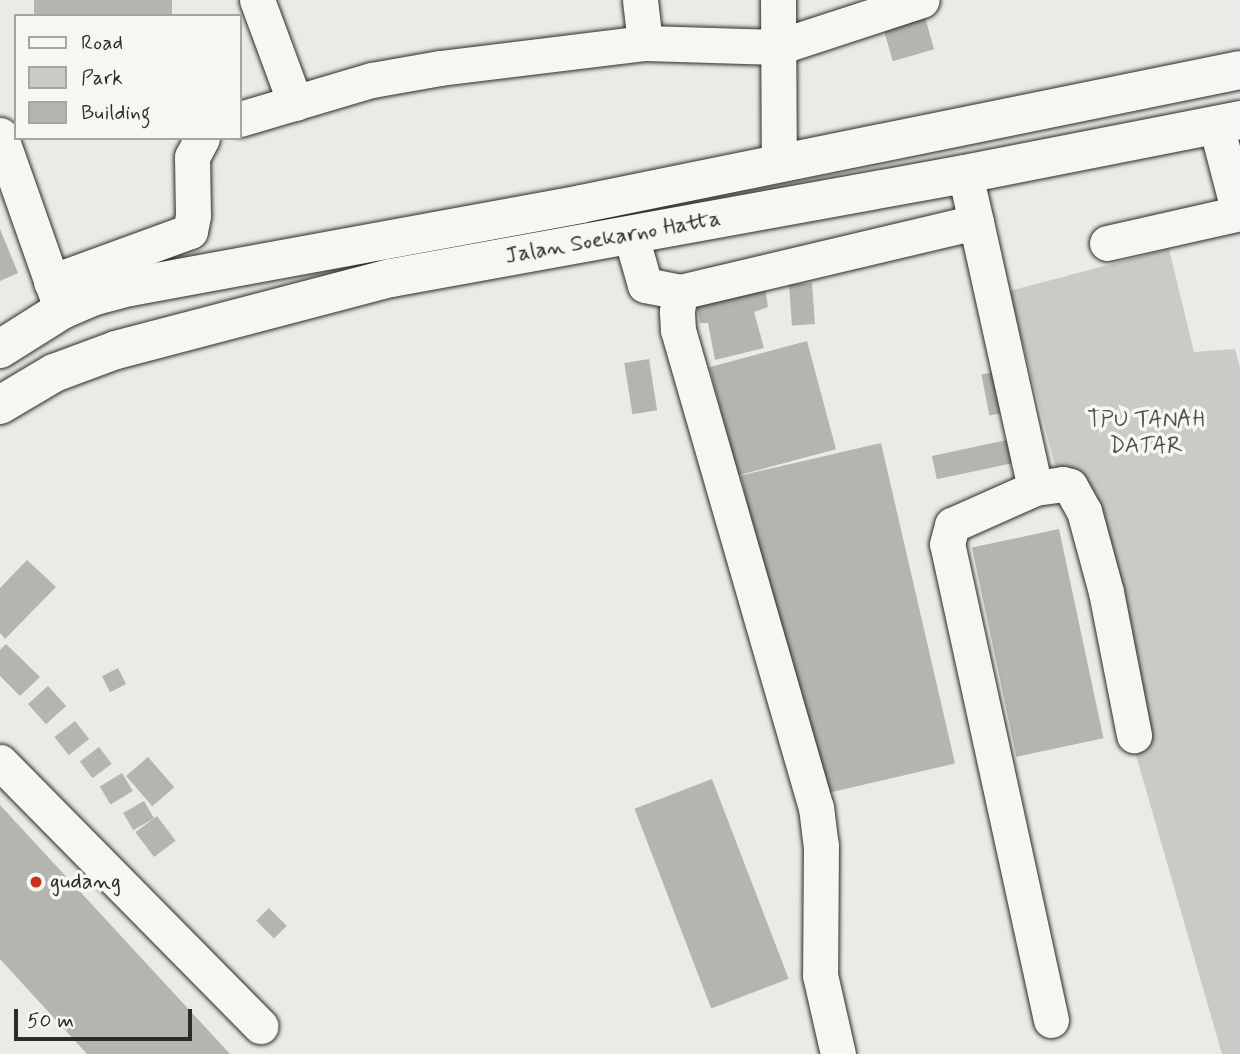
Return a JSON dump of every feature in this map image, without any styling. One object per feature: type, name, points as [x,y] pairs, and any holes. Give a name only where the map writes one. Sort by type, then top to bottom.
[{"type":"highway","name":"Jalan Soekarno Hatta","points":[[0,349],[56,296],[92,297],[130,287],[581,204],[1240,70]]},
{"type":"highway","name":"Jalan Soekarno Hatta","points":[[0,405],[54,373],[116,350],[391,278],[631,236],[1228,123]]},
{"type":"street","points":[[257,0],[295,103]]},
{"type":"street","points":[[640,0],[645,43]]},
{"type":"street","points":[[778,0],[779,164]]},
{"type":"street","points":[[242,118],[372,80],[440,68],[645,43],[778,47],[922,0]]},
{"type":"street","points":[[1107,243],[1240,213],[1228,123]]},
{"type":"street","points":[[0,135],[56,296],[190,231],[193,215],[192,157],[201,140]]},
{"type":"street","points":[[965,174],[1035,488]]},
{"type":"street","points":[[631,236],[645,285],[680,292],[976,222]]},
{"type":"street","points":[[680,292],[678,330],[816,807],[821,845],[820,975],[838,1054]]},
{"type":"street","points":[[1051,1020],[947,544],[952,525],[1035,488],[1068,485],[1084,511],[1106,592],[1134,735]]},
{"type":"street","points":[[0,762],[260,1026]]},
{"type":"green space","name":"TPU TANAH DATAR","points":[[1169,249],[1194,352],[1235,349],[1240,368],[1240,1054],[1222,1054],[1083,571],[1009,291]]},
{"type":"building","points":[[34,0],[172,0],[172,14],[34,14]]},
{"type":"building","points":[[922,7],[934,49],[893,61],[881,19]]},
{"type":"building","points":[[0,229],[18,273],[0,281]]},
{"type":"building","points":[[764,281],[768,307],[754,312],[764,348],[715,360],[708,323],[700,323],[696,296]]},
{"type":"building","points":[[812,283],[815,324],[792,326],[789,285]]},
{"type":"building","points":[[807,341],[836,449],[738,475],[709,367]]},
{"type":"building","points":[[649,359],[657,410],[632,414],[624,363]]},
{"type":"building","points":[[1004,370],[1012,411],[989,416],[981,374]]},
{"type":"building","points":[[1016,438],[1021,461],[937,479],[932,456]]},
{"type":"building","points":[[881,443],[955,764],[815,796],[741,475]]},
{"type":"building","points":[[1059,529],[1103,738],[1016,757],[972,548]]},
{"type":"building","points":[[27,560],[56,587],[5,639],[0,633],[0,588]]},
{"type":"building","points":[[6,644],[40,677],[20,696],[0,676],[0,650]]},
{"type":"building","points":[[118,668],[126,684],[110,692],[102,676]]},
{"type":"building","points":[[48,686],[66,706],[46,724],[28,704]]},
{"type":"building","points":[[75,721],[89,739],[69,755],[55,737]]},
{"type":"building","points":[[99,747],[112,764],[92,778],[80,761]]},
{"type":"building","points":[[148,757],[174,787],[152,806],[126,776]]},
{"type":"building","points":[[122,773],[133,791],[111,804],[100,786]]},
{"type":"building","points":[[712,779],[789,979],[711,1009],[635,809]]},
{"type":"building","points":[[144,801],[154,818],[133,830],[123,813]]},
{"type":"building","name":"gudang","points":[[0,805],[230,1054],[87,1054],[0,959]]},
{"type":"building","points":[[157,816],[176,841],[154,857],[135,832]]},
{"type":"building","points":[[269,908],[287,926],[274,938],[256,921]]},
{"type":"place","name":"gudang","points":[[36,882]]}]
